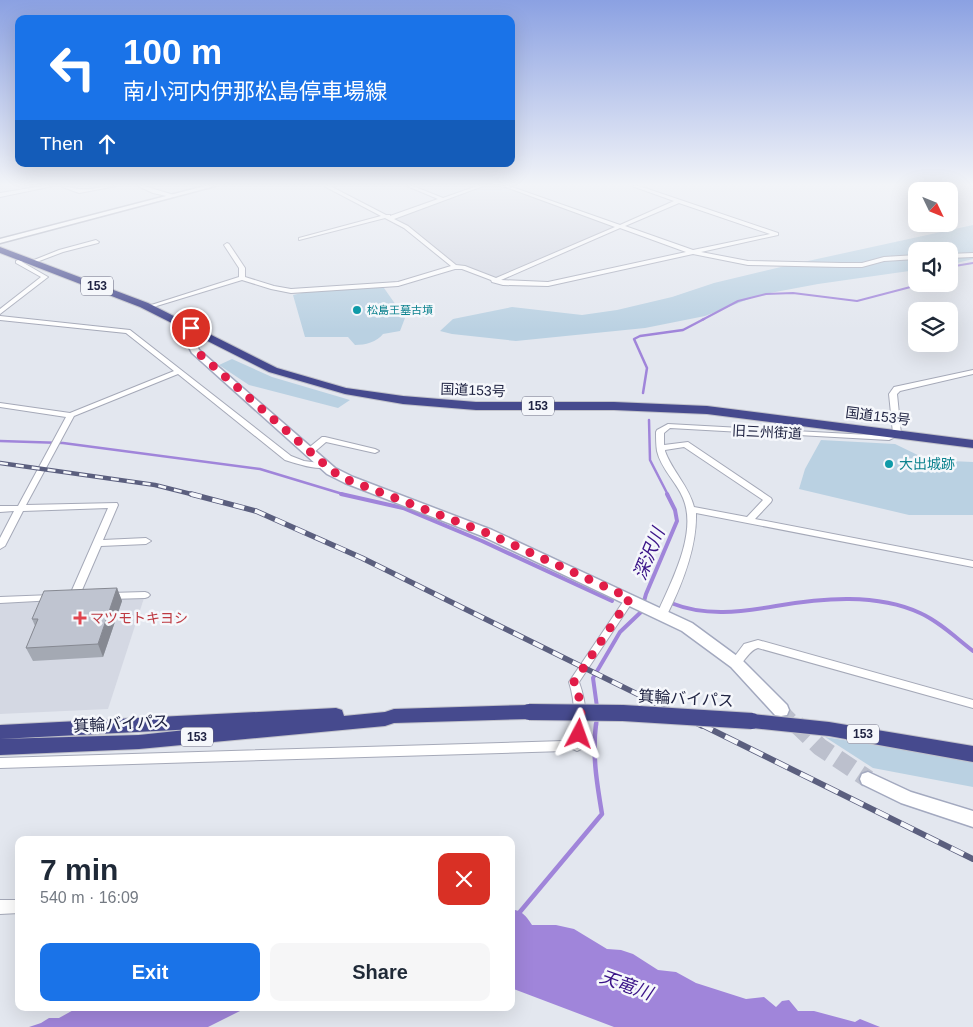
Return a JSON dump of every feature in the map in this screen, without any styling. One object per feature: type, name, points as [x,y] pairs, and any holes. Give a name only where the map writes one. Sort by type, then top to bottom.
[{"type":"highway","name":"国道153号","points":[[0,250],[148,307],[273,370],[320,385],[372,396],[435,404],[476,406],[614,406],[707,410],[973,444]]},
{"type":"highway","name":"箕輪バイパス","points":[[0,732],[384,713],[394,716],[529,712],[623,713],[752,721],[829,729],[973,754]]},
{"type":"highway","name":"箕輪バイパス","points":[[0,747],[139,742],[385,720],[394,716]]},
{"type":"main road","points":[[191,328],[188,334],[195,350],[325,466],[348,480],[439,513],[487,533],[687,626],[736,663],[781,710]]},
{"type":"main road","points":[[868,779],[907,798],[973,819]]},
{"type":"street","points":[[0,240],[23,234]]},
{"type":"street","points":[[301,239],[321,234]]},
{"type":"street","points":[[415,234],[456,267]]},
{"type":"street","points":[[494,281],[599,234]]},
{"type":"street","points":[[640,234],[692,252],[748,263],[781,265],[862,264],[884,259],[908,258]]},
{"type":"street","points":[[148,307],[242,278],[273,288],[291,290],[398,284],[456,267],[463,267],[494,281],[504,283],[548,284],[776,234]]},
{"type":"street","points":[[0,312],[44,277],[18,262],[28,261],[96,242]]},
{"type":"street","points":[[227,245],[242,268],[242,278]]},
{"type":"street","points":[[958,255],[973,254]]},
{"type":"street","points":[[0,318],[128,332],[288,458],[303,463],[325,466]]},
{"type":"street","points":[[0,405],[71,415],[178,372]]},
{"type":"street","points":[[897,434],[893,394],[897,388],[973,372]]},
{"type":"street","points":[[0,546],[71,415]]},
{"type":"street","name":"旧三州街道","points":[[661,451],[660,432],[668,426],[889,438],[897,434]]},
{"type":"street","points":[[309,452],[325,439],[375,451]]},
{"type":"street","points":[[660,612],[680,571],[692,530],[691,509],[688,498],[661,451],[685,444],[768,500],[749,520]]},
{"type":"street","points":[[0,509],[114,505],[78,597],[0,600]]},
{"type":"street","points":[[691,509],[973,564]]},
{"type":"street","points":[[98,543],[146,541]]},
{"type":"street","points":[[100,596],[145,594]]},
{"type":"street","points":[[0,763],[571,746],[582,721],[580,696],[574,682],[633,600]]},
{"type":"street","points":[[736,663],[748,647],[758,644],[973,704]]},
{"type":"street","points":[[0,907],[15,906]]},
{"type":"shaded area","points":[[412,234],[599,234],[494,281],[463,267],[455,267]]},
{"type":"shaded area","points":[[932,234],[973,234],[973,259],[958,263],[958,242],[908,242],[908,271],[818,284],[759,295],[705,316],[645,328],[516,341],[440,331],[453,319],[512,307],[582,315],[617,310],[672,297],[714,283]]},
{"type":"shaded area","points":[[384,288],[405,318],[400,331],[383,334],[374,341],[359,345],[355,345],[348,337],[305,337],[293,295],[310,291]]},
{"type":"shaded area","points":[[232,359],[272,377],[350,400],[338,408],[249,385],[219,365]]},
{"type":"shaded area","points":[[821,440],[895,444],[928,460],[973,462],[973,515],[909,515],[799,489],[805,469]]},
{"type":"shaded area","points":[[145,595],[108,709],[0,714],[0,600]]},
{"type":"shaded area","points":[[825,737],[973,761],[973,787],[873,768]]},
{"type":"water","name":"天竜川","points":[[515,910],[524,914],[532,925],[556,925],[574,929],[607,949],[621,950],[633,954],[658,970],[676,972],[696,983],[746,999],[764,997],[776,1007],[782,1001],[789,1000],[798,1011],[814,1011],[855,1022],[860,1019],[880,1027],[614,1027],[515,990]]},
{"type":"water","points":[[72,1011],[240,1011],[208,1027],[29,1027],[49,1018],[59,1018]]},
{"type":"building","name":"マツモトキヨシ","points":[[117,588],[98,644],[26,648],[38,619],[32,619],[44,591]]},
{"type":"waterway","name":"深沢川","points":[[958,266],[973,263]]},
{"type":"waterway","name":"深沢川","points":[[702,320],[738,301],[766,294],[793,293],[857,301],[908,288]]},
{"type":"waterway","name":"深沢川","points":[[643,393],[647,368],[634,339],[640,336],[683,330],[704,319]]},
{"type":"waterway","name":"深沢川","points":[[649,420],[650,460],[668,495]]},
{"type":"waterway","points":[[0,441],[63,443],[260,469],[346,495]]},
{"type":"waterway","points":[[341,494],[403,508],[482,541],[612,601]]},
{"type":"waterway","name":"深沢川","points":[[597,707],[593,678],[620,632],[641,612],[646,594],[677,521],[675,510],[667,494]]},
{"type":"waterway","points":[[671,603],[697,610],[723,612],[830,599],[886,602],[920,613],[941,626],[973,651]]},
{"type":"waterway","name":"深沢川","points":[[596,726],[597,718]]},
{"type":"waterway","name":"深沢川","points":[[519,913],[602,814],[595,758],[596,724]]},
{"type":"tunnel","points":[[781,710],[797,726]]},
{"type":"tunnel","points":[[796,724],[820,747],[868,779]]},
{"type":"railway","points":[[0,463],[155,485],[191,494]]},
{"type":"railway","points":[[191,494],[195,495]]},
{"type":"railway","points":[[191,494],[256,511],[362,558],[702,726]]},
{"type":"railway","points":[[700,724],[973,859]]},
{"type":"place","name":"松島王墓古墳","points":[[357,310]]},
{"type":"place","name":"大出城跡","points":[[889,464]]},
{"type":"place","name":"マツモトキヨシ","points":[[80,618]]},
{"type":"route","points":[[191,328],[188,334],[189,341],[195,350],[332,471],[348,480],[487,533],[630,598],[574,682],[580,696],[582,721],[579,734]]}]
